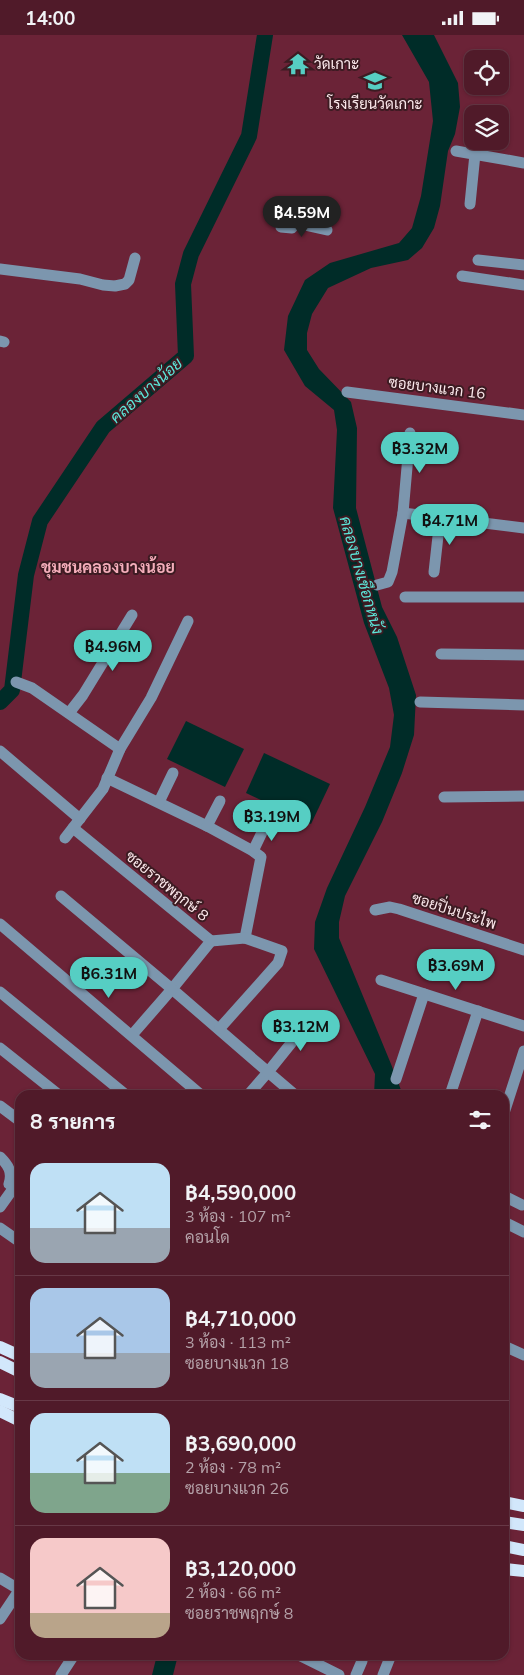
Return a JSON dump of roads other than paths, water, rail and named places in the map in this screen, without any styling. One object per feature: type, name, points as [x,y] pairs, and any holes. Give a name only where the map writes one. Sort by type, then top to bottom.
[{"type":"main road","points":[[0,1347],[15,1354]]},
{"type":"main road","points":[[0,1362],[15,1370]]},
{"type":"main road","points":[[0,1399],[15,1405]]},
{"type":"main road","points":[[0,1411],[15,1418]]},
{"type":"main road","points":[[509,1503],[524,1506]]},
{"type":"main road","points":[[509,1523],[524,1525]]},
{"type":"main road","points":[[509,1547],[524,1549]]},
{"type":"main road","points":[[509,1570],[524,1571]]},
{"type":"street","points":[[456,151],[524,163]]},
{"type":"street","points":[[470,204],[475,154]]},
{"type":"street","points":[[281,227],[292,227],[295,224],[300,224],[327,230]]},
{"type":"street","points":[[0,269],[80,279],[115,286],[124,284],[129,280],[135,258]]},
{"type":"street","points":[[478,260],[524,265]]},
{"type":"street","points":[[462,276],[524,285]]},
{"type":"street","name":"ซอยบางแวก 16","points":[[347,392],[524,415]]},
{"type":"street","points":[[378,585],[388,582],[390,579],[403,513],[410,433]]},
{"type":"street","points":[[403,513],[524,528]]},
{"type":"street","points":[[434,572],[440,518]]},
{"type":"street","points":[[405,597],[524,597]]},
{"type":"street","points":[[69,713],[83,695],[132,615]]},
{"type":"street","points":[[64,838],[103,789],[120,749],[151,698],[188,621]]},
{"type":"street","points":[[440,654],[524,655]]},
{"type":"street","points":[[16,682],[32,688],[120,749]]},
{"type":"street","points":[[420,702],[524,705]]},
{"type":"street","name":"ซอยราชพฤกษ์ 8","points":[[0,751],[76,823],[211,941],[132,1035]]},
{"type":"street","points":[[159,802],[173,773]]},
{"type":"street","points":[[107,778],[207,826],[253,851],[260,857],[245,938]]},
{"type":"street","points":[[444,797],[524,796]]},
{"type":"street","points":[[207,826],[220,801]]},
{"type":"street","points":[[253,851],[267,822]]},
{"type":"street","points":[[61,896],[220,1028],[289,1090]]},
{"type":"street","name":"ซอยปิ่นประไพ","points":[[375,910],[390,907],[399,909],[524,949]]},
{"type":"street","points":[[1,927],[195,1090]]},
{"type":"street","points":[[211,941],[245,938],[282,951],[278,963],[220,1028]]},
{"type":"street","points":[[381,980],[524,1026]]},
{"type":"street","points":[[0,992],[120,1090]]},
{"type":"street","points":[[396,1079],[424,995]]},
{"type":"street","points":[[452,1090],[478,1011]]},
{"type":"street","points":[[252,1090],[313,1016]]},
{"type":"street","points":[[0,1048],[53,1090]]},
{"type":"street","points":[[509,1098],[524,1051]]},
{"type":"street","points":[[0,1106],[15,1117]]},
{"type":"street","points":[[0,1157],[9,1166],[11,1177],[9,1184],[15,1183]]},
{"type":"street","points":[[0,1207],[15,1186]]},
{"type":"street","points":[[509,1198],[522,1205]]},
{"type":"street","points":[[509,1225],[524,1232]]},
{"type":"street","points":[[0,1228],[15,1238]]},
{"type":"street","points":[[509,1348],[524,1355]]},
{"type":"street","points":[[0,1578],[15,1587]]},
{"type":"street","points":[[0,1619],[15,1597]]},
{"type":"street","points":[[61,1675],[71,1660]]},
{"type":"street","points":[[309,1660],[339,1675]]},
{"type":"street","points":[[383,1675],[389,1660]]},
{"type":"street","points":[[356,1675],[362,1661]]},
{"type":"water","name":"คลองบางเชือกหนัง","points":[[402,35],[434,35],[458,83],[460,107],[455,134],[448,151],[440,206],[434,228],[422,248],[408,260],[371,268],[328,288],[312,314],[307,333],[307,350],[319,369],[351,402],[357,428],[356,508],[382,607],[397,637],[416,695],[414,735],[402,773],[382,822],[345,896],[339,922],[339,938],[401,1090],[374,1090],[375,1074],[314,949],[315,922],[327,888],[365,807],[390,747],[394,715],[389,688],[364,623],[333,508],[337,430],[334,410],[305,386],[284,350],[288,316],[305,280],[330,263],[399,243],[412,228],[421,196],[433,121],[429,82]]},
{"type":"water","points":[[186,721],[244,749],[225,787],[167,759]]},
{"type":"water","points":[[264,753],[330,784],[311,824],[246,793]]},
{"type":"water","points":[[156,1660],[177,1660],[173,1675],[152,1675]]},
{"type":"waterway","name":"คลองบางน้อย","points":[[0,702],[12,690],[26,575],[40,521],[103,427],[186,356],[183,284],[191,254],[249,136],[265,35]]},
{"type":"place","name":"วัดเกาะ","points":[[298,64]]},
{"type":"place","name":"โรงเรียนวัดเกาะ","points":[[375,81]]},
{"type":"district","name":"ชุมชนคลองบางน้อย","points":[[108,567]]}]
